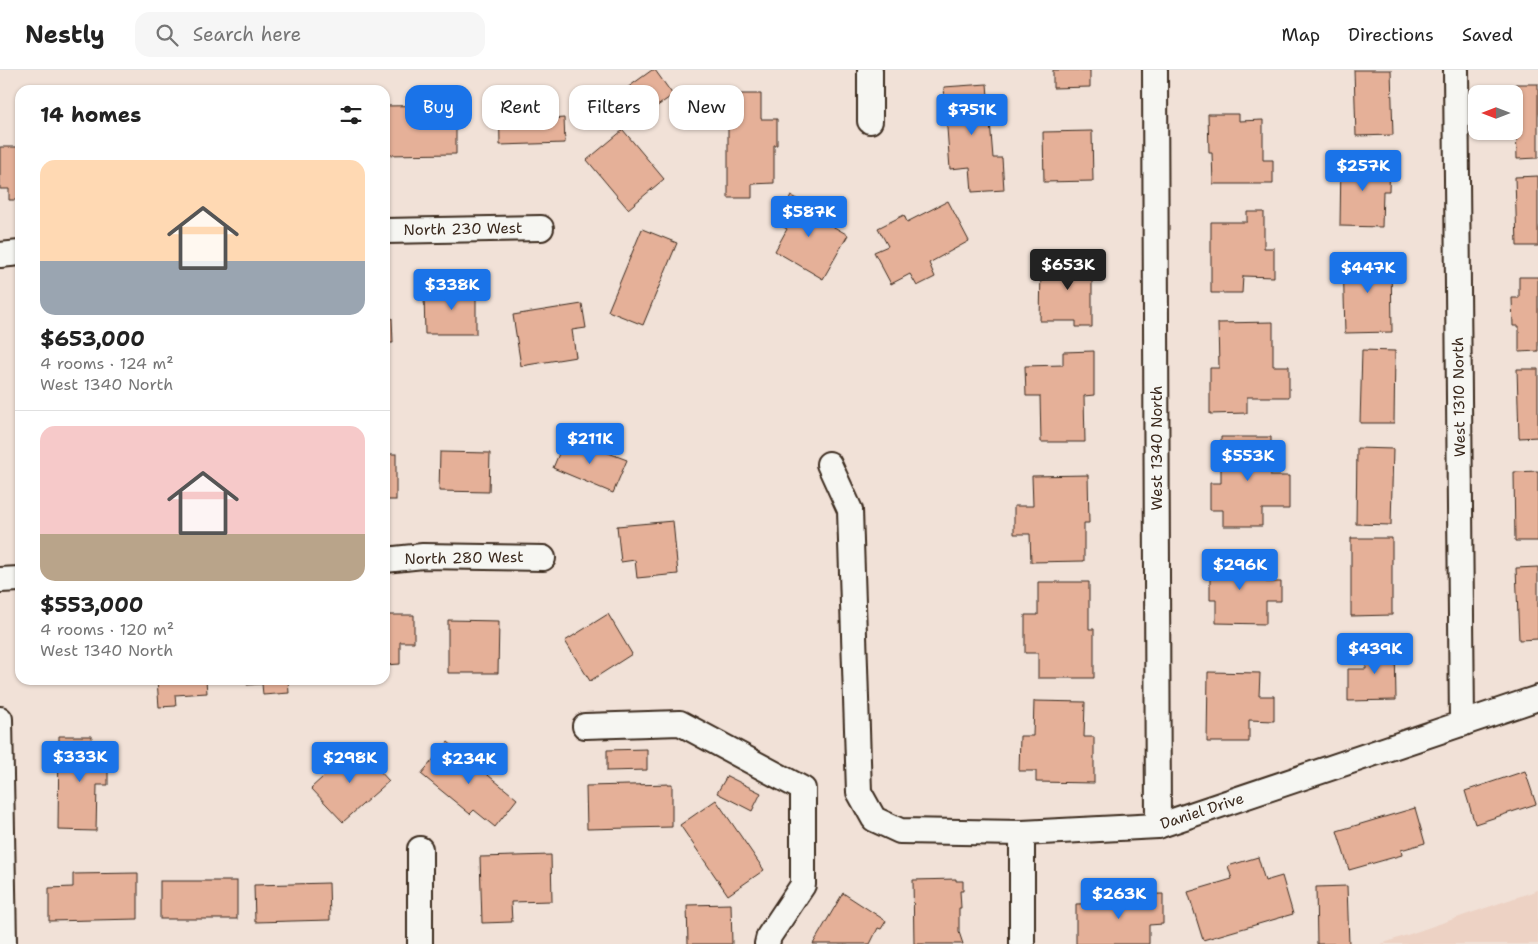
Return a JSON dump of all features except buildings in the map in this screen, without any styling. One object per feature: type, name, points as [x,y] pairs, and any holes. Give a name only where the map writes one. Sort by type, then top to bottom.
[{"type":"street","points":[[870,70],[870,121]]},
{"type":"street","name":"West 1340 North","points":[[1155,70],[1158,826]]},
{"type":"street","name":"West 1310 North","points":[[1456,70],[1462,724]]},
{"type":"street","name":"North 230 West","points":[[390,231],[541,228]]},
{"type":"street","points":[[0,255],[15,254]]},
{"type":"street","name":"Daniel Drive","points":[[829,464],[850,510],[859,792],[874,819],[900,832],[1022,833],[1158,826],[1538,698]]},
{"type":"street","name":"North 280 West","points":[[390,559],[424,556],[543,558]]},
{"type":"street","points":[[0,580],[15,579]]},
{"type":"street","points":[[0,719],[4,944]]},
{"type":"street","points":[[585,726],[680,723],[803,789],[803,885],[769,936],[766,944]]},
{"type":"street","points":[[1022,833],[1022,944]]},
{"type":"street","points":[[420,849],[420,944]]},
{"type":"shaded area","points":[[1538,890],[1538,944],[1381,944]]}]
